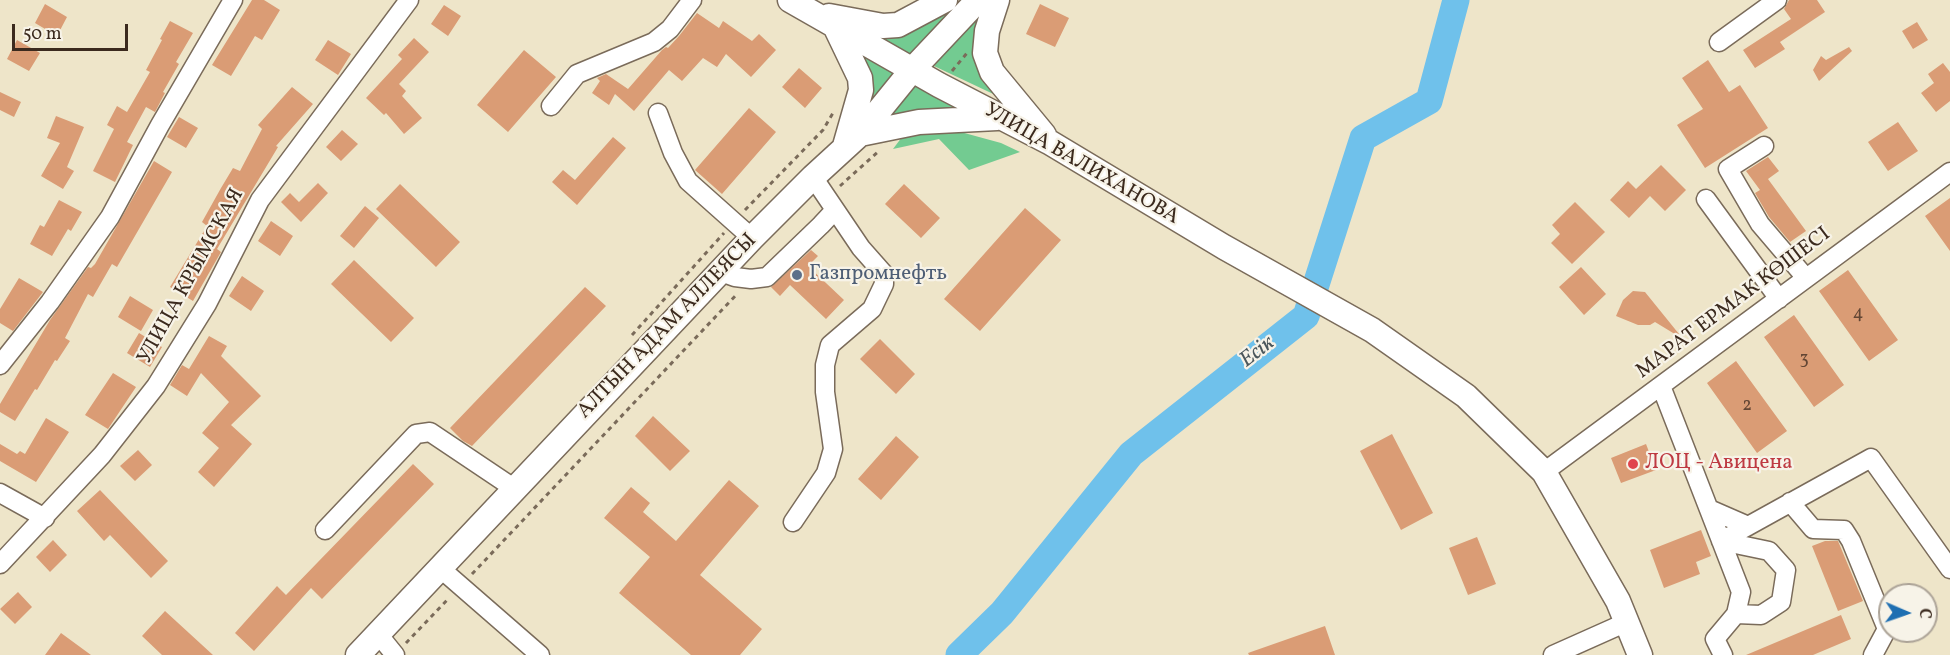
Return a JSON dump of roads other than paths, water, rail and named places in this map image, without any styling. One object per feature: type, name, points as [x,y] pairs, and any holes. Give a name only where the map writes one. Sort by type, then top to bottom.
[{"type":"main road","name":"УЛИЦА ВАЛИХАНОВА","points":[[790,0],[912,70],[1049,142],[1224,247],[1372,330],[1466,396],[1544,472],[1618,601],[1640,655]]},
{"type":"main road","points":[[827,21],[883,26],[898,25],[945,0]]},
{"type":"main road","name":"АЛТЫН АДАМ АЛЛЕЯСЫ","points":[[358,655],[752,238],[813,177],[852,143],[912,70],[978,0]]},
{"type":"main road","points":[[997,0],[987,31],[986,53],[989,63],[993,72],[1049,142]]},
{"type":"main road","points":[[827,21],[860,78],[861,90],[852,143],[919,122],[1000,118]]},
{"type":"street","points":[[0,364],[50,302],[110,217],[159,125],[233,0]]},
{"type":"street","name":"УЛИЦА КРЫМСКАЯ","points":[[0,564],[102,455],[156,386],[207,304],[260,200],[409,0]]},
{"type":"street","points":[[551,106],[577,74],[654,42],[670,29],[692,0]]},
{"type":"street","points":[[1719,42],[1777,0]]},
{"type":"street","points":[[658,113],[673,153],[688,181],[752,238]]},
{"type":"street","points":[[1764,146],[1728,169],[1760,224],[1806,278]]},
{"type":"street","name":"МАРАТ ЕРМАК КӨШЕСІ","points":[[1544,472],[1950,172]]},
{"type":"street","points":[[793,522],[826,473],[833,449],[825,392],[825,366],[830,345],[872,309],[884,284],[884,274],[861,248],[813,177]]},
{"type":"street","points":[[1706,199],[1779,299]]},
{"type":"street","points":[[721,272],[751,279],[767,277],[821,225],[831,204]]},
{"type":"street","points":[[1661,386],[1741,592],[1736,614],[1715,639],[1723,655]]},
{"type":"street","points":[[325,530],[416,434],[430,432],[515,489]]},
{"type":"street","points":[[1721,541],[1871,458],[1950,570]]},
{"type":"street","points":[[0,493],[45,518]]},
{"type":"street","points":[[1790,502],[1813,529],[1844,530],[1851,541],[1887,628],[1873,655]]},
{"type":"street","points":[[1709,509],[1748,526]]},
{"type":"street","points":[[1721,541],[1769,550],[1786,570],[1781,602],[1761,615],[1736,614]]},
{"type":"street","points":[[440,568],[540,655]]},
{"type":"street","points":[[1553,655],[1627,622]]},
{"type":"street","points":[[378,634],[395,655]]},
{"type":"waterway","name":"Есік","points":[[959,655],[1002,613],[1131,454],[1306,316],[1363,138],[1429,101],[1456,0]]},
{"type":"place","name":"Газпромнефть","points":[[797,275]]},
{"type":"place","name":"ЛОЦ - Авицена","points":[[1633,464]]}]
